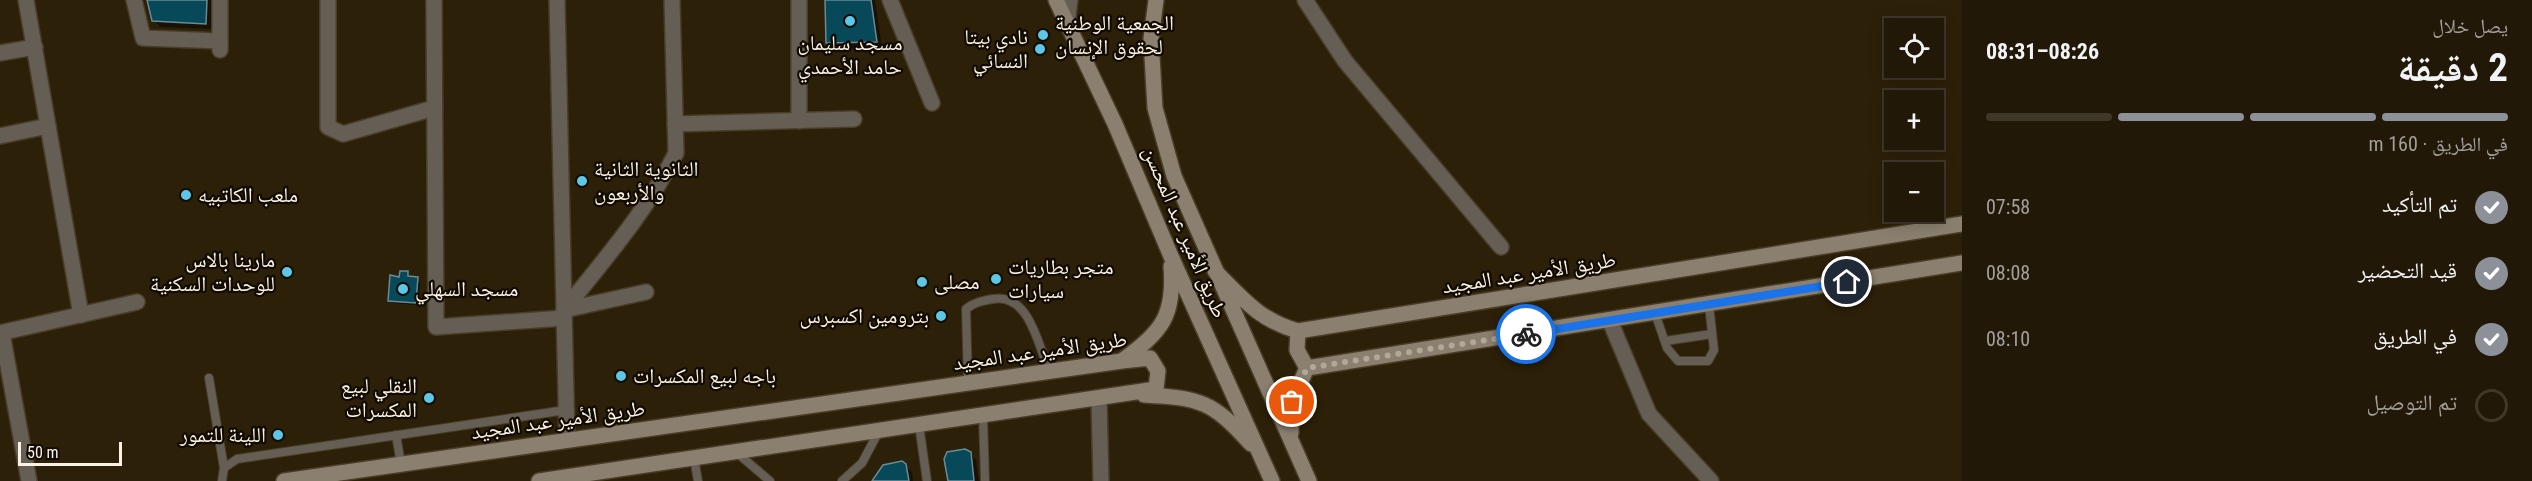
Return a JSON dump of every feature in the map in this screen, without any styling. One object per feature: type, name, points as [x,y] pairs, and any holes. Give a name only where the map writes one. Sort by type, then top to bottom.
[{"type":"main road","name":"طريق الأمير عبد المحسن","points":[[1056,0],[1115,124],[1170,254],[1272,481]]},
{"type":"main road","name":"طريق الأمير عبد المحسن","points":[[1156,0],[1151,39],[1155,108],[1174,177],[1310,481]]},
{"type":"main road","name":"طريق الأمير عبد المجيد","points":[[1298,331],[1962,224]]},
{"type":"main road","points":[[1122,360],[1159,331],[1169,312],[1173,291],[1170,254]]},
{"type":"main road","points":[[1307,368],[1962,263]]},
{"type":"main road","points":[[1215,271],[1261,316],[1277,325],[1298,331],[1297,350],[1307,368]]},
{"type":"main road","name":"طريق الأمير عبد المجيد","points":[[285,481],[1122,360],[1150,358],[1158,371],[1156,389],[694,458],[607,476],[539,481]]},
{"type":"main road","points":[[1291,439],[1292,402],[1307,368]]},
{"type":"main road","points":[[1126,394],[1204,402],[1227,418],[1260,454]]},
{"type":"street","points":[[27,0],[81,315]]},
{"type":"street","points":[[134,0],[142,38],[220,45],[220,0]]},
{"type":"street","points":[[328,0],[328,127],[343,134],[434,108]]},
{"type":"street","points":[[434,0],[436,327],[564,314],[646,292]]},
{"type":"street","points":[[557,0],[567,440]]},
{"type":"street","points":[[564,314],[621,240],[664,176],[675,153],[672,0]]},
{"type":"street","points":[[798,0],[799,121]]},
{"type":"street","points":[[890,0],[932,102]]},
{"type":"street","points":[[1067,24],[1070,0]]},
{"type":"street","points":[[1305,0],[1345,61],[1501,247]]},
{"type":"street","points":[[0,53],[35,47]]},
{"type":"street","points":[[675,124],[854,119]]},
{"type":"street","points":[[0,136],[48,126]]},
{"type":"street","points":[[29,481],[1,333],[137,302]]},
{"type":"street","points":[[1610,321],[1649,414],[1711,481]]},
{"type":"street","points":[[1099,399],[1101,481]]},
{"type":"lane","points":[[968,382],[966,309],[975,302],[1003,297],[1017,302],[1024,312],[1049,370]]},
{"type":"lane","points":[[1655,314],[1665,341],[1677,362],[1708,361],[1713,354],[1709,304]]},
{"type":"lane","points":[[1665,341],[1712,334]]},
{"type":"lane","points":[[209,378],[224,468],[222,481]]},
{"type":"lane","points":[[224,468],[237,459],[566,410]]},
{"type":"lane","points":[[983,416],[985,481]]},
{"type":"lane","points":[[919,425],[927,481]]},
{"type":"lane","points":[[842,481],[862,463],[879,431]]},
{"type":"lane","points":[[396,435],[401,464]]},
{"type":"lane","points":[[736,453],[770,481]]},
{"type":"lane","points":[[694,458],[698,481]]},
{"type":"building","points":[[147,0],[207,0],[206,24],[152,21]]},
{"type":"building","name":"مسجد سليمان حامد الأحمدي","points":[[825,0],[871,0],[877,42],[826,43]]},
{"type":"building","name":"مسجد السهلي","points":[[400,271],[408,271],[408,276],[418,277],[416,303],[388,301],[390,275],[399,277]]},
{"type":"building","points":[[965,449],[971,452],[974,481],[948,481],[944,459],[947,452]]},
{"type":"building","points":[[902,461],[906,464],[909,481],[872,481],[883,465]]},
{"type":"way so far","points":[[1292,402],[1299,381],[1307,368],[1526,334]]},
{"type":"place","name":"مسجد سليمان حامد الأحمدي","points":[[850,21]]},
{"type":"place","name":"الجمعية الوطنية لحقوق الإنسان","points":[[1043,35]]},
{"type":"place","name":"نادي بيتا النسائي","points":[[1040,49]]},
{"type":"place","name":"الثانوية الثانية والأربعون","points":[[582,181]]},
{"type":"place","name":"ملعب الكاتبيه","points":[[186,195]]},
{"type":"place","name":"مارينا بالاس للوحدات السكنية","points":[[287,272]]},
{"type":"place","name":"متجر بطاريات سيارات","points":[[996,279]]},
{"type":"place","name":"مصلى","points":[[922,282]]},
{"type":"place","name":"مسجد السهلي","points":[[403,289]]},
{"type":"place","name":"بترومين اكسبرس","points":[[941,316]]},
{"type":"place","name":"باجه لبيع المكسرات","points":[[621,376]]},
{"type":"place","name":"النقلي لبيع المكسرات","points":[[429,398]]},
{"type":"place","name":"اللينة للتمور","points":[[278,435]]},
{"type":"route","points":[[1526,334],[1847,282]]}]
